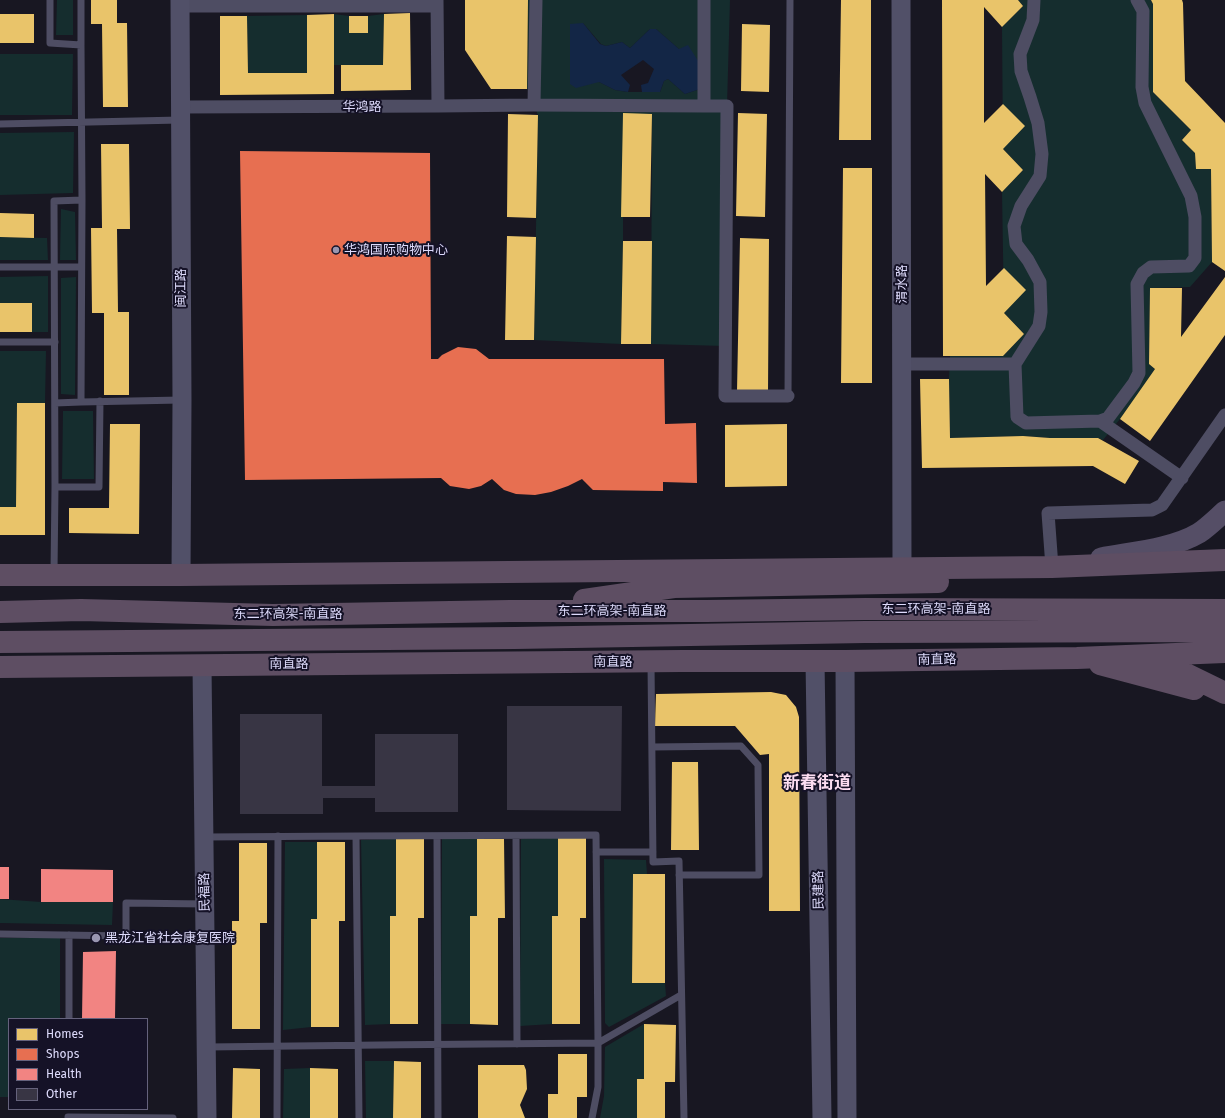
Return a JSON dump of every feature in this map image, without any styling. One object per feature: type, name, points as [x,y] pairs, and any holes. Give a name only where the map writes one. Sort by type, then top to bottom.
[{"type":"highway","points":[[510,611],[674,587],[1068,580],[1138,577],[1180,568],[1198,561],[1225,545]]},
{"type":"highway","points":[[0,575],[175,575],[1052,567],[1225,560]]},
{"type":"highway","points":[[82,575],[59,589],[60,649],[82,668]]},
{"type":"highway","name":"东二环高架-南直路","points":[[0,612],[81,610],[273,615],[510,611],[865,609],[1225,610]]},
{"type":"highway","name":"东二环高架-南直路","points":[[0,642],[515,638],[865,632],[1225,631]]},
{"type":"highway","points":[[515,638],[684,648],[1056,646],[1113,648],[1147,656],[1225,693]]},
{"type":"highway","name":"南直路","points":[[0,667],[82,668],[202,665],[845,661],[1077,658],[1225,652]]},
{"type":"highway","points":[[1077,658],[1225,697]]},
{"type":"highway","points":[[1173,683],[1225,708]]},
{"type":"main road","points":[[1052,567],[1148,549],[1183,540],[1200,532],[1225,511]]},
{"type":"street","points":[[534,105],[536,0]]},
{"type":"street","points":[[704,0],[704,106]]},
{"type":"street","name":"渭水路","points":[[901,0],[902,568]]},
{"type":"street","points":[[1034,0],[1034,20],[1020,54],[1021,71],[1038,123],[1042,154],[1040,176],[1021,206],[1014,226],[1016,244],[1028,260],[1040,282],[1041,312],[1039,326],[1015,364],[1017,417],[1026,423],[1100,421],[1108,418],[1134,383],[1138,373],[1138,284],[1143,273],[1151,267],[1189,266],[1195,258],[1195,217],[1191,196],[1145,103],[1142,87],[1143,11],[1137,0]]},
{"type":"street","points":[[177,2],[437,3],[438,106]]},
{"type":"street","name":"闽江路","points":[[175,575],[177,2]]},
{"type":"street","name":"华鸿路","points":[[177,116],[438,106],[728,106],[725,396],[788,396]]},
{"type":"street","points":[[902,364],[1015,364]]},
{"type":"street","points":[[1052,567],[1048,513],[1152,510],[1162,505],[1225,415]]},
{"type":"street","points":[[1100,421],[1182,478]]},
{"type":"street","name":"民建路","points":[[815,661],[822,1118]]},
{"type":"street","name":"民建路","points":[[845,661],[848,1118]]},
{"type":"street","name":"民福路","points":[[202,665],[207,1118]]},
{"type":"lane","points":[[50,0],[50,43],[82,45]]},
{"type":"lane","points":[[81,0],[81,402]]},
{"type":"lane","points":[[788,396],[790,0]]},
{"type":"lane","points":[[0,124],[82,123],[177,116]]},
{"type":"lane","points":[[54,575],[54,201],[82,200]]},
{"type":"lane","points":[[0,267],[81,267]]},
{"type":"lane","points":[[0,342],[55,342]]},
{"type":"lane","points":[[55,403],[176,401]]},
{"type":"lane","points":[[55,487],[99,487],[100,402]]},
{"type":"lane","points":[[650,662],[653,862],[679,861],[684,1118]]},
{"type":"lane","points":[[652,747],[741,746],[758,765],[758,875],[679,875]]},
{"type":"lane","points":[[277,1118],[278,836]]},
{"type":"lane","points":[[356,836],[359,1118]]},
{"type":"lane","points":[[436,836],[438,1118]]},
{"type":"lane","points":[[516,836],[517,1044]]},
{"type":"lane","points":[[204,837],[596,836],[598,1086],[592,1118]]},
{"type":"lane","points":[[596,852],[653,852]]},
{"type":"lane","points":[[0,934],[126,936],[126,903],[205,904]]},
{"type":"lane","points":[[69,935],[69,1018]]},
{"type":"lane","points":[[207,1047],[598,1043],[682,995]]},
{"type":"lane","points":[[68,1115],[173,1118]]},
{"type":"green space","points":[[57,0],[73,0],[73,35],[56,35]]},
{"type":"green space","points":[[528,0],[730,0],[727,106],[704,106],[700,64],[679,49],[656,29],[650,29],[630,48],[622,42],[606,46],[601,44],[583,23],[599,82],[615,90],[628,92],[660,92],[664,81],[668,79],[685,94],[700,89],[701,112],[728,111],[725,346],[651,344],[652,114],[623,114],[621,344],[534,340],[538,115],[534,105],[535,89],[527,89]]},
{"type":"green space","points":[[1018,0],[1151,0],[1153,4],[1153,92],[1191,130],[1182,140],[1195,153],[1196,169],[1211,169],[1212,262],[1190,287],[1150,288],[1149,364],[1155,369],[1120,419],[1103,440],[1098,438],[1050,438],[1023,436],[950,438],[950,356],[1003,356],[1024,334],[1004,313],[1002,192],[1023,170],[1003,149],[1002,27],[1023,6]]},
{"type":"green space","points":[[334,14],[349,16],[349,33],[367,33],[368,16],[384,14],[383,65],[334,65]]},
{"type":"green space","points":[[307,15],[307,73],[248,73],[247,16]]},
{"type":"green space","points":[[0,54],[73,54],[72,115],[0,115]]},
{"type":"green space","points":[[74,132],[73,193],[0,195],[0,133]]},
{"type":"green space","points":[[61,209],[75,212],[76,260],[60,260]]},
{"type":"green space","points":[[0,237],[47,238],[48,260],[0,260]]},
{"type":"green space","points":[[48,276],[48,332],[32,332],[32,303],[0,303],[0,277]]},
{"type":"green space","points":[[76,277],[75,395],[61,394],[61,278]]},
{"type":"green space","points":[[0,351],[46,351],[45,403],[17,403],[16,507],[0,507]]},
{"type":"green space","points":[[63,411],[93,411],[94,479],[62,479]]},
{"type":"green space","points":[[558,838],[558,916],[552,916],[552,1024],[520,1026],[521,839]]},
{"type":"green space","points":[[396,839],[396,916],[390,916],[390,1024],[365,1025],[361,840]]},
{"type":"green space","points":[[442,839],[477,839],[477,916],[470,916],[470,1024],[441,1024]]},
{"type":"green space","points":[[285,842],[317,842],[317,919],[311,919],[311,1027],[283,1030]]},
{"type":"green space","points":[[604,859],[646,860],[647,874],[633,874],[632,983],[665,983],[666,996],[609,1027],[605,1023]]},
{"type":"green space","points":[[0,899],[41,902],[113,902],[112,925],[0,923]]},
{"type":"green space","points":[[0,938],[60,938],[60,1018],[8,1018],[8,1097],[0,1097]]},
{"type":"green space","points":[[644,1024],[644,1079],[637,1079],[637,1118],[600,1118],[604,1096],[605,1047]]},
{"type":"green space","points":[[365,1061],[394,1061],[393,1118],[366,1118]]},
{"type":"green space","points":[[310,1068],[310,1118],[283,1118],[284,1069]]},
{"type":"water","points":[[583,23],[600,44],[606,46],[622,42],[630,48],[650,29],[656,29],[679,49],[688,45],[700,64],[700,89],[685,94],[668,79],[664,81],[660,92],[642,92],[641,85],[648,83],[654,69],[643,60],[621,75],[630,85],[628,92],[615,90],[599,82],[576,88],[570,84],[570,24]]},
{"type":"building: Homes","points":[[91,0],[117,0],[117,23],[127,23],[128,107],[103,107],[102,24],[91,24]]},
{"type":"building: Homes","points":[[465,0],[528,0],[527,89],[491,89],[465,50]]},
{"type":"building: Homes","points":[[841,0],[871,0],[871,140],[839,140]]},
{"type":"building: Homes","points":[[942,0],[1018,0],[1023,6],[1002,27],[984,7],[984,123],[1003,104],[1025,126],[1003,149],[1023,170],[1002,192],[985,174],[986,286],[1004,268],[1026,290],[1004,313],[1024,334],[1003,356],[943,356]]},
{"type":"building: Homes","points":[[1151,0],[1182,0],[1185,81],[1225,123],[1225,271],[1212,262],[1211,169],[1196,169],[1195,153],[1182,140],[1191,130],[1153,92],[1153,4]]},
{"type":"building: Homes","points":[[410,13],[411,90],[341,91],[341,65],[383,65],[384,14]]},
{"type":"building: Homes","points":[[0,14],[34,14],[34,43],[0,43]]},
{"type":"building: Homes","points":[[334,14],[334,94],[220,95],[220,16],[247,16],[248,73],[307,73],[307,15]]},
{"type":"building: Homes","points":[[349,16],[368,16],[368,33],[349,33]]},
{"type":"building: Homes","points":[[742,24],[770,25],[769,92],[741,91]]},
{"type":"building: Homes","points":[[623,113],[652,114],[650,217],[621,217]]},
{"type":"building: Homes","points":[[738,113],[767,114],[765,217],[736,216]]},
{"type":"building: Homes","points":[[508,114],[538,115],[536,218],[507,217]]},
{"type":"building: Homes","points":[[101,144],[129,144],[130,229],[117,229],[118,312],[129,312],[129,395],[104,395],[104,313],[92,313],[91,228],[102,228]]},
{"type":"building: Homes","points":[[843,168],[872,168],[872,383],[841,383]]},
{"type":"building: Homes","points":[[0,213],[34,214],[34,238],[0,237]]},
{"type":"building: Homes","points":[[507,236],[536,237],[534,340],[505,340]]},
{"type":"building: Homes","points":[[740,238],[769,239],[768,392],[737,391]]},
{"type":"building: Homes","points":[[623,241],[652,241],[651,344],[621,344]]},
{"type":"building: Homes","points":[[1225,277],[1225,335],[1150,441],[1120,419],[1155,369],[1149,364],[1150,288],[1182,288],[1181,337]]},
{"type":"building: Homes","points":[[0,303],[32,303],[32,332],[0,332]]},
{"type":"building: Homes","points":[[920,379],[949,379],[950,438],[1023,436],[1050,438],[1098,438],[1139,461],[1125,484],[1093,466],[922,468]]},
{"type":"building: Homes","points":[[17,403],[45,403],[45,535],[0,535],[0,507],[16,507]]},
{"type":"building: Homes","points":[[110,424],[140,424],[139,534],[69,533],[69,508],[109,508]]},
{"type":"building: Homes","points":[[787,424],[787,486],[725,487],[725,425]]},
{"type":"building: Homes","points":[[771,692],[786,695],[796,707],[799,717],[800,911],[769,911],[769,754],[760,755],[735,726],[655,726],[656,694]]},
{"type":"building: Homes","points":[[672,762],[698,762],[699,850],[671,850]]},
{"type":"building: Homes","points":[[558,838],[586,838],[586,918],[580,918],[580,1024],[552,1024],[552,916],[558,916]]},
{"type":"building: Homes","points":[[396,839],[424,839],[424,918],[418,918],[418,1024],[390,1024],[390,916],[396,916]]},
{"type":"building: Homes","points":[[477,839],[504,839],[505,918],[498,918],[498,1025],[470,1024],[470,916],[477,916]]},
{"type":"building: Homes","points":[[317,842],[345,842],[345,921],[339,921],[339,1027],[311,1027],[311,919],[317,919]]},
{"type":"building: Homes","points":[[239,843],[267,843],[267,923],[260,923],[260,1029],[232,1029],[232,921],[239,921]]},
{"type":"building: Homes","points":[[633,874],[665,874],[665,983],[632,983]]},
{"type":"building: Homes","points":[[644,1024],[676,1025],[675,1082],[665,1082],[665,1118],[637,1118],[637,1079],[644,1079]]},
{"type":"building: Homes","points":[[558,1054],[587,1054],[587,1097],[577,1097],[577,1118],[548,1118],[548,1094],[558,1094]]},
{"type":"building: Homes","points":[[394,1061],[421,1062],[421,1118],[393,1118]]},
{"type":"building: Homes","points":[[478,1065],[524,1065],[526,1070],[527,1089],[520,1105],[525,1118],[478,1118]]},
{"type":"building: Homes","points":[[233,1068],[260,1069],[260,1118],[232,1118]]},
{"type":"building: Homes","points":[[310,1068],[338,1069],[338,1118],[310,1118]]},
{"type":"building: Shops","name":"华鸿国际购物中心","points":[[240,151],[430,153],[431,359],[438,359],[442,355],[458,347],[476,349],[489,359],[664,359],[665,424],[696,423],[697,483],[663,482],[663,491],[593,490],[582,479],[551,492],[535,495],[516,494],[504,490],[492,479],[481,486],[469,489],[450,486],[441,478],[245,480]]},
{"type":"building: Health","points":[[0,867],[9,867],[9,899],[0,899]]},
{"type":"building: Health","points":[[41,869],[113,870],[113,902],[41,902]]},
{"type":"building: Health","points":[[116,951],[115,1018],[82,1018],[83,952]]},
{"type":"building: Other","points":[[507,706],[622,706],[621,811],[507,810]]},
{"type":"building: Other","points":[[240,714],[322,714],[322,786],[375,786],[375,734],[458,734],[458,812],[375,812],[375,798],[323,798],[323,814],[240,814]]},
{"type":"place","name":"华鸿国际购物中心","points":[[336,250]]},
{"type":"place","name":"黑龙江省社会康复医院","points":[[96,938]]},
{"type":"district","name":"新春街道","points":[[817,783]]}]
